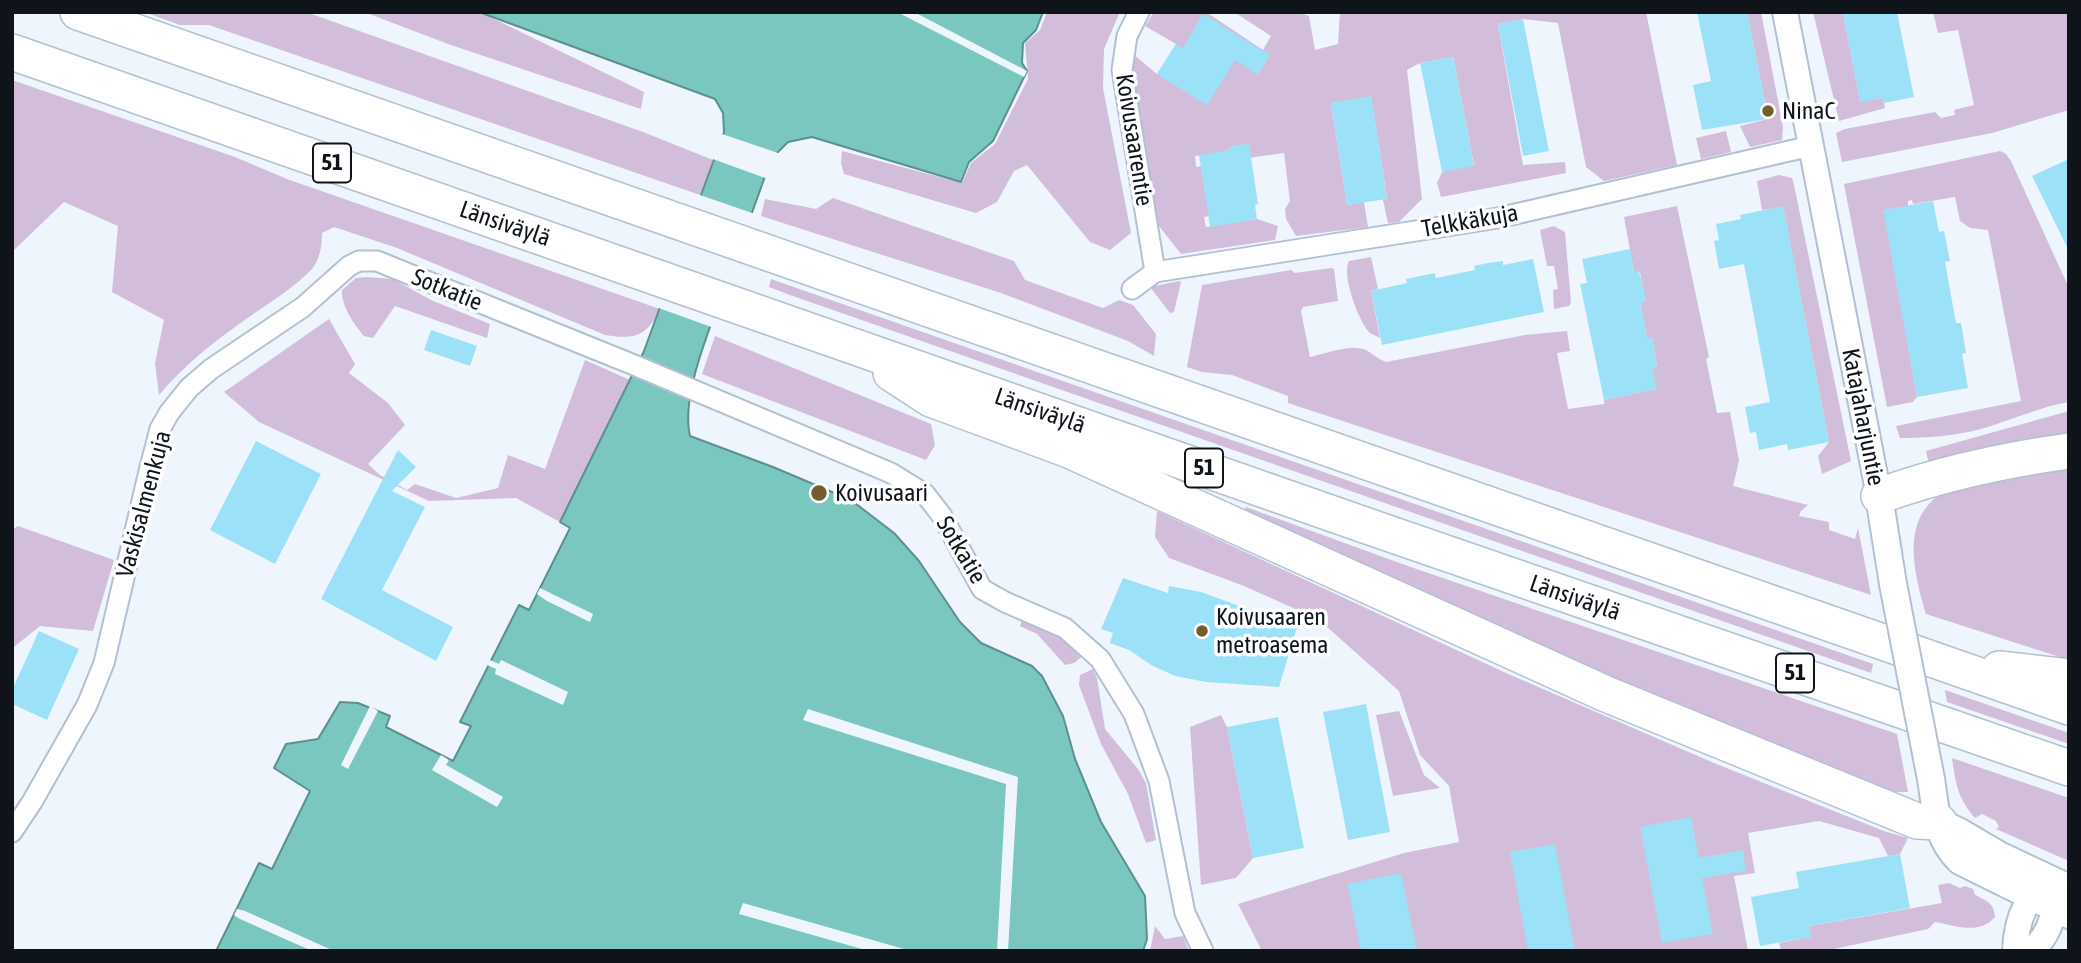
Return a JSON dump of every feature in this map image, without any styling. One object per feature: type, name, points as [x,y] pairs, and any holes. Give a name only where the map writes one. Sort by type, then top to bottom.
[{"type":"highway","name":"51","points":[[78,12],[2069,707]]},
{"type":"highway","name":"Länsiväylä","points":[[12,52],[1386,533],[2069,768]]},
{"type":"highway","points":[[841,340],[931,399],[1069,450],[1606,694],[1917,821],[1939,822]]},
{"type":"highway","points":[[1878,496],[1935,478],[2024,457],[2069,451]]},
{"type":"highway","points":[[1947,665],[2069,677]]},
{"type":"main road","name":"Katajaharjuntie","points":[[1878,496],[1943,841],[1960,861],[2030,897],[2061,898]]},
{"type":"main road","points":[[1939,822],[2061,898]]},
{"type":"street","name":"Koivusaarentie","points":[[1139,12],[1124,47],[1122,70],[1155,272]]},
{"type":"street","name":"Katajaharjuntie","points":[[1785,12],[1878,496]]},
{"type":"street","name":"Telkkäkuja","points":[[1132,289],[1155,272],[1498,218],[1811,146]]},
{"type":"street","name":"Vaskisalmenkuja","points":[[12,832],[87,705],[104,663],[150,467],[160,429],[169,413],[189,388],[211,369],[303,307],[349,266],[359,261],[377,261]]},
{"type":"street","name":"Sotkatie","points":[[377,261],[891,473],[925,494],[942,516],[982,589],[1065,628],[1097,655],[1134,714],[1159,781],[1185,913],[1203,951]]},
{"type":"street","points":[[2015,951],[2016,931],[2030,897]]},
{"type":"street","points":[[2030,951],[2040,944],[2061,898]]},
{"type":"shaded area","points":[[144,12],[306,12],[643,132],[713,160],[700,195],[209,25],[180,25]]},
{"type":"shaded area","points":[[364,12],[674,12],[715,99],[488,16],[644,92],[641,109],[448,44]]},
{"type":"shaded area","points":[[479,12],[1043,12],[1036,30],[1023,43],[1022,63],[1027,71],[993,141],[969,162],[961,182],[812,137],[788,142],[771,159],[700,358],[688,419],[690,436],[851,500],[894,533],[919,561],[960,622],[981,643],[1032,666],[1042,676],[1063,716],[1075,759],[1101,822],[1145,896],[1147,939],[1143,951],[216,951],[259,863],[272,869],[310,791],[274,768],[286,744],[318,739],[340,702],[358,703],[390,716],[386,727],[453,761],[471,726],[460,722],[519,605],[529,610],[570,528],[560,522],[644,351],[724,132],[723,113],[715,99]]},
{"type":"shaded area","points":[[1047,12],[1120,12],[1104,49],[1103,88],[1131,233],[1110,250],[1090,242],[1027,165],[1014,171],[997,202],[976,213],[844,174],[842,151],[962,183],[971,163],[995,144],[1028,79],[1025,43],[1040,30]]},
{"type":"shaded area","points":[[1154,12],[1206,12],[1263,50],[1271,36],[1234,12],[1297,12],[1309,16],[1315,50],[1338,44],[1340,12],[1646,12],[1677,165],[1604,181],[1586,167],[1558,23],[1523,19],[1498,24],[1523,165],[1565,162],[1566,173],[1441,197],[1437,183],[1442,172],[1474,165],[1453,57],[1420,63],[1407,70],[1422,199],[1399,222],[1388,223],[1383,200],[1387,198],[1371,97],[1331,103],[1347,205],[1364,202],[1368,227],[1296,236],[1286,219],[1285,209],[1290,201],[1284,153],[1248,158],[1246,148],[1195,156],[1196,167],[1201,166],[1209,216],[1204,217],[1206,227],[1257,219],[1278,226],[1275,240],[1181,254],[1159,226],[1132,81],[1133,54],[1157,74],[1176,44],[1145,26]]},
{"type":"shaded area","points":[[1747,12],[1761,12],[1783,127],[1782,140],[1750,147],[1740,126],[1768,119]]},
{"type":"shaded area","points":[[1813,12],[1843,12],[1860,101],[1883,98],[1885,108],[1839,121]]},
{"type":"shaded area","points":[[1933,12],[2069,12],[2069,110],[1992,133],[1842,162],[1836,133],[1845,129],[1935,112],[1941,118],[1955,115],[1954,110],[1974,105],[1958,30],[1938,33]]},
{"type":"shaded area","points":[[12,80],[660,309],[650,325],[639,334],[624,337],[605,335],[397,248],[334,227],[322,233],[319,257],[305,276],[202,352],[159,395],[155,363],[164,320],[112,292],[118,226],[64,202],[12,252]]},
{"type":"shaded area","points":[[1726,131],[1731,152],[1701,159],[1696,138]]},
{"type":"shaded area","points":[[2000,151],[2011,161],[2069,288],[2069,402],[1971,431],[1900,438],[1896,426],[2021,401],[1988,230],[1970,228],[1960,221],[1955,197],[1913,204],[1912,200],[1908,201],[1908,206],[1884,210],[1917,397],[1913,402],[1887,407],[1844,184]]},
{"type":"shaded area","points":[[1779,175],[1792,178],[1794,185],[1851,461],[1822,474],[1818,456],[1829,442],[1783,207],[1762,210],[1757,181]]},
{"type":"shaded area","points":[[833,198],[1014,261],[1025,280],[1103,308],[1119,300],[1133,305],[1156,334],[1154,356],[1128,341],[1001,293],[761,216],[765,199],[816,209]]},
{"type":"shaded area","points":[[1677,206],[1709,357],[1706,359],[1717,413],[1730,412],[1739,461],[1733,486],[1808,505],[1799,516],[1829,522],[1829,530],[1855,539],[1858,528],[1871,595],[1288,403],[1288,396],[1232,375],[1202,372],[1187,367],[1202,285],[1291,270],[1295,273],[1331,268],[1334,269],[1338,301],[1303,307],[1301,311],[1310,357],[1360,348],[1386,362],[1525,335],[1567,331],[1570,351],[1557,353],[1568,409],[1604,404],[1604,400],[1656,389],[1652,368],[1657,367],[1652,338],[1647,338],[1640,303],[1645,301],[1640,272],[1634,272],[1624,217]]},
{"type":"shaded area","points":[[1554,226],[1565,232],[1571,303],[1569,306],[1554,309],[1553,290],[1558,289],[1554,266],[1547,266],[1540,230]]},
{"type":"shaded area","points":[[1371,257],[1378,289],[1371,291],[1380,338],[1370,333],[1361,319],[1347,276],[1349,261]]},
{"type":"shaded area","points":[[356,278],[393,279],[431,300],[490,324],[487,338],[395,306],[373,338],[364,336],[346,308],[342,290]]},
{"type":"shaded area","points":[[771,279],[1873,664],[1871,673],[790,295],[769,287]]},
{"type":"shaded area","points":[[1181,282],[1174,312],[1170,313],[1150,287]]},
{"type":"shaded area","points":[[329,319],[355,364],[349,373],[388,403],[405,425],[368,464],[380,475],[407,490],[415,484],[456,498],[498,488],[508,455],[545,469],[585,360],[630,380],[560,522],[516,498],[429,501],[259,422],[224,392]]},
{"type":"shaded area","points":[[715,336],[931,424],[935,445],[926,460],[702,374]]},
{"type":"shaded area","points":[[2069,411],[2069,443],[1929,465],[1926,451]]},
{"type":"shaded area","points":[[2069,467],[2069,660],[1926,614],[1916,575],[1914,537],[1919,520],[1928,506],[1942,493],[1963,484],[2006,480]]},
{"type":"shaded area","points":[[1246,507],[1405,565],[1897,734],[1908,792],[1892,792],[1672,703],[1267,527],[1243,512]]},
{"type":"shaded area","points":[[1157,511],[1506,673],[1714,763],[1884,831],[1908,838],[1900,854],[1888,856],[1879,838],[1819,821],[1748,833],[1755,873],[1734,876],[1748,951],[1262,951],[1238,904],[1404,853],[1459,842],[1449,786],[1420,755],[1399,691],[1318,619],[1244,586],[1169,558],[1155,537]]},
{"type":"shaded area","points":[[18,526],[114,560],[93,631],[40,626],[14,647],[12,530]]},
{"type":"shaded area","points":[[1023,618],[1057,633],[1084,655],[1074,663],[1065,665],[1037,634],[1020,626]]},
{"type":"shaded area","points":[[1093,669],[1097,678],[1105,729],[1146,783],[1156,840],[1146,843],[1128,794],[1101,744],[1079,685],[1080,675]]},
{"type":"shaded area","points":[[1945,690],[2069,733],[2069,744],[1947,702]]},
{"type":"shaded area","points":[[1399,711],[1424,775],[1440,788],[1393,796],[1376,715]]},
{"type":"shaded area","points":[[1221,715],[1227,727],[1253,858],[1236,878],[1201,885],[1190,727]]},
{"type":"shaded area","points":[[1952,758],[2069,798],[2069,861],[1996,829],[1999,827],[1996,821],[1982,814],[1975,818],[1958,790]]},
{"type":"shaded area","points":[[1949,883],[1960,888],[1965,886],[1973,889],[1975,895],[1991,905],[1995,917],[1989,923],[1975,928],[1935,922],[1928,929],[1824,951],[1781,951],[1779,943],[1810,937],[1809,926],[1942,903],[1938,885]]},
{"type":"shaded area","points":[[1155,926],[1165,939],[1183,936],[1189,951],[1150,951]]},
{"type":"pier","points":[[897,12],[914,12],[1027,71],[1024,77]]},
{"type":"pier","points":[[719,133],[781,154],[774,161],[768,179],[710,158]]},
{"type":"pier","points":[[697,194],[755,214],[714,328],[656,307]]},
{"type":"pier","points":[[540,588],[593,614],[590,622],[547,601],[537,594]]},
{"type":"pier","points":[[490,660],[499,664],[501,660],[568,692],[563,705],[495,674],[496,669],[487,665]]},
{"type":"pier","points":[[370,706],[378,711],[348,769],[341,765]]},
{"type":"pier","points":[[808,709],[1018,777],[1008,951],[997,951],[1006,784],[803,720]]},
{"type":"pier","points":[[441,755],[449,760],[446,765],[503,797],[497,807],[432,770]]},
{"type":"pier","points":[[743,903],[911,951],[869,951],[739,914]]},
{"type":"pier","points":[[237,909],[334,951],[312,951],[240,919],[234,915]]},
{"type":"building","points":[[1697,12],[1747,12],[1768,119],[1702,130],[1693,85],[1711,81]]},
{"type":"building","points":[[1843,12],[1897,12],[1914,97],[1884,103],[1883,98],[1860,102]]},
{"type":"building","points":[[1203,14],[1270,55],[1258,75],[1235,60],[1207,105],[1157,74],[1176,44],[1183,48]]},
{"type":"building","points":[[1523,19],[1549,151],[1523,156],[1498,24]]},
{"type":"building","points":[[1453,57],[1474,166],[1442,172],[1420,63]]},
{"type":"building","points":[[1371,96],[1387,199],[1347,205],[1331,103]]},
{"type":"building","points":[[1249,143],[1258,204],[1255,205],[1257,219],[1210,227],[1199,155],[1230,150],[1229,147]]},
{"type":"building","points":[[2069,159],[2069,251],[2032,176]]},
{"type":"building","points":[[1933,201],[1939,232],[1944,231],[1950,261],[1945,262],[1956,323],[1961,323],[1966,353],[1962,354],[1968,388],[1917,397],[1883,210]]},
{"type":"building","points":[[1783,206],[1829,442],[1788,450],[1787,444],[1759,450],[1756,432],[1750,433],[1745,407],[1770,402],[1744,264],[1719,269],[1714,241],[1719,240],[1716,224],[1741,219],[1740,215]]},
{"type":"building","points":[[1630,249],[1634,272],[1639,271],[1646,301],[1640,303],[1647,338],[1652,337],[1657,367],[1652,368],[1657,389],[1604,400],[1580,284],[1587,283],[1582,259]]},
{"type":"building","points":[[1533,259],[1544,312],[1382,345],[1371,291],[1435,273],[1436,278],[1475,270],[1474,266],[1488,263],[1503,261],[1503,265]]},
{"type":"building","points":[[431,330],[477,346],[470,366],[424,350]]},
{"type":"building","points":[[256,441],[321,474],[275,564],[210,530]]},
{"type":"building","points":[[398,450],[416,467],[392,491],[425,507],[382,590],[453,627],[436,661],[321,599]]},
{"type":"building","name":"Koivusaaren metroasema","points":[[1123,578],[1168,593],[1169,586],[1201,592],[1297,627],[1279,687],[1206,682],[1175,676],[1151,665],[1129,650],[1110,643],[1113,633],[1101,629]]},
{"type":"building","points":[[39,631],[79,649],[47,720],[12,704],[12,690]]},
{"type":"building","points":[[1366,704],[1390,832],[1348,840],[1323,712]]},
{"type":"building","points":[[1278,717],[1304,848],[1253,858],[1227,727]]},
{"type":"building","points":[[1691,817],[1699,858],[1743,850],[1746,871],[1702,878],[1713,934],[1662,943],[1640,827]]},
{"type":"building","points":[[1555,844],[1575,951],[1528,951],[1510,852]]},
{"type":"building","points":[[1900,854],[1910,908],[1809,926],[1811,937],[1760,946],[1751,897],[1799,888],[1796,872]]},
{"type":"building","points":[[1401,873],[1417,951],[1361,951],[1347,884]]},
{"type":"place","name":"NinaC","points":[[1768,111]]},
{"type":"place","name":"Koivusaari","points":[[819,493]]},
{"type":"place","name":"Koivusaaren metroasema","points":[[1202,631]]}]
